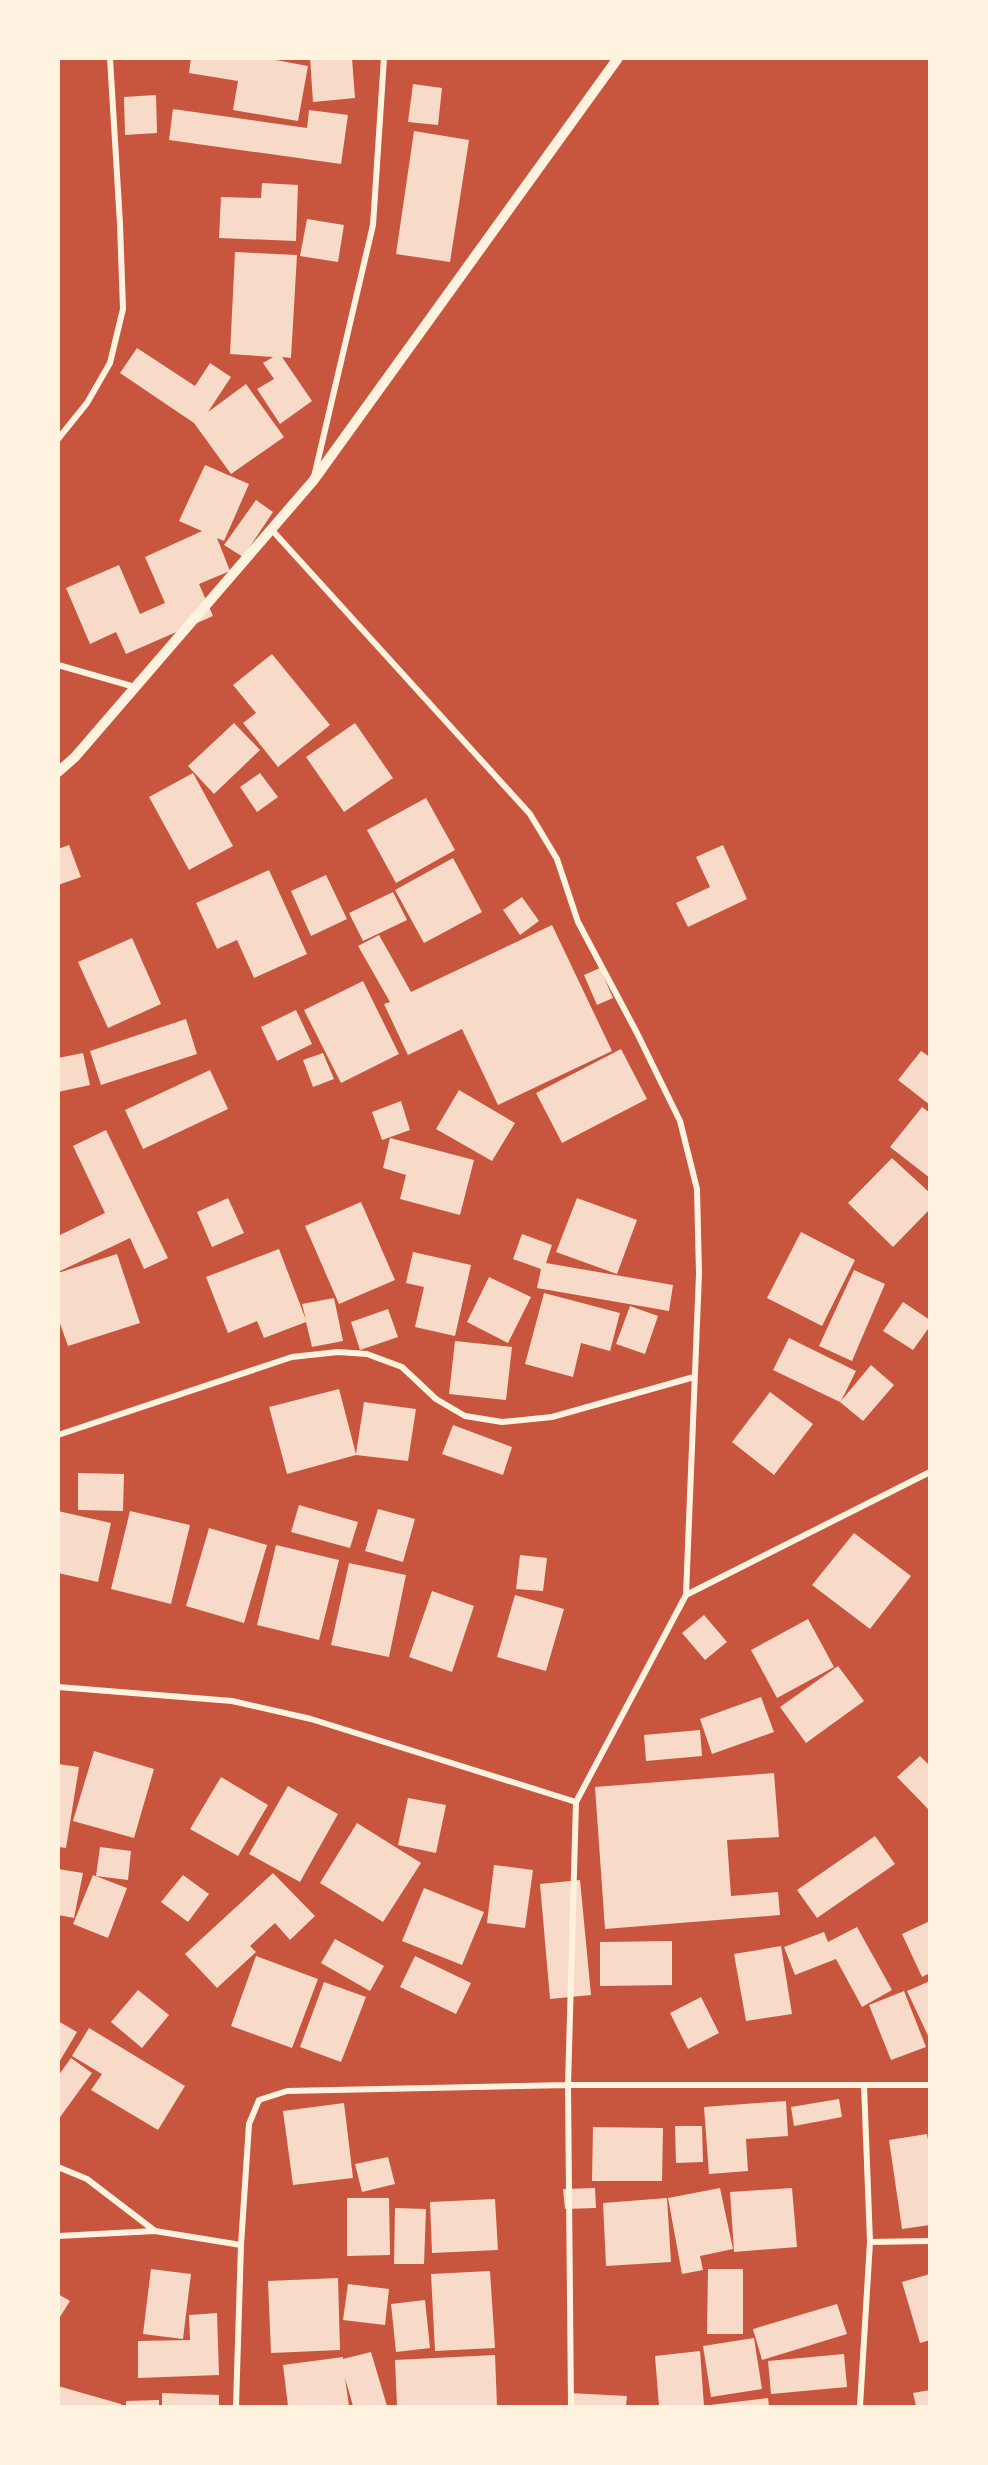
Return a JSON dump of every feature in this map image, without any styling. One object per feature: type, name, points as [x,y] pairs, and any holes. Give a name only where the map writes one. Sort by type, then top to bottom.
[{"type":"street","points":[[58,439],[87,403],[110,363],[123,309],[110,58]]},
{"type":"street","points":[[312,481],[373,225],[384,58]]},
{"type":"street","points":[[58,772],[75,757],[312,481],[618,58]]},
{"type":"street","points":[[271,529],[530,814],[557,860],[578,922],[637,1033],[680,1121],[697,1189],[699,1274],[687,1595],[576,1802],[568,2085],[571,2406]]},
{"type":"street","points":[[58,665],[135,687]]},
{"type":"street","points":[[58,1436],[292,1357],[338,1352],[367,1354],[402,1367],[436,1399],[465,1416],[502,1422],[552,1417],[694,1377]]},
{"type":"street","points":[[687,1595],[930,1472]]},
{"type":"street","points":[[58,1687],[232,1701],[311,1719],[576,1802]]},
{"type":"street","points":[[236,2406],[241,2246],[249,2124],[259,2100],[287,2091],[568,2085],[930,2085]]},
{"type":"street","points":[[860,2406],[870,2242],[864,2085]]},
{"type":"street","points":[[58,2168],[87,2179],[155,2231]]},
{"type":"street","points":[[58,2236],[155,2231],[241,2246]]},
{"type":"street","points":[[870,2242],[930,2241]]},
{"type":"building","points":[[191,58],[265,58],[308,66],[298,121],[233,110],[238,81],[189,73]]},
{"type":"building","points":[[310,58],[352,58],[355,98],[313,102]]},
{"type":"building","points":[[413,84],[442,88],[438,125],[408,122]]},
{"type":"building","points":[[156,95],[157,133],[125,135],[124,97]]},
{"type":"building","points":[[173,109],[307,128],[309,110],[348,115],[341,164],[169,140]]},
{"type":"building","points":[[414,131],[469,140],[450,262],[396,254]]},
{"type":"building","points":[[262,183],[298,185],[296,241],[219,238],[221,197],[261,198]]},
{"type":"building","points":[[307,219],[344,225],[338,262],[300,256]]},
{"type":"building","points":[[235,252],[297,255],[291,358],[282,357],[312,401],[280,424],[257,389],[274,379],[263,363],[273,357],[230,354]]},
{"type":"building","points":[[137,348],[195,386],[210,363],[231,377],[208,412],[246,384],[284,437],[231,474],[194,423],[120,373]]},
{"type":"building","points":[[205,465],[249,484],[224,541],[217,538],[230,571],[199,584],[213,616],[126,654],[116,632],[90,644],[66,588],[119,565],[140,614],[165,603],[145,557],[202,531],[179,521]]},
{"type":"building","points":[[256,500],[273,512],[243,557],[224,545]]},
{"type":"building","points":[[272,654],[330,725],[278,767],[243,723],[256,713],[233,685]]},
{"type":"building","points":[[234,723],[260,750],[214,794],[188,766]]},
{"type":"building","points":[[355,723],[393,778],[344,812],[306,757]]},
{"type":"building","points":[[193,773],[233,846],[189,870],[149,797]]},
{"type":"building","points":[[260,773],[278,797],[257,812],[240,787]]},
{"type":"building","points":[[426,798],[455,850],[396,883],[367,830]]},
{"type":"building","points":[[69,845],[81,877],[58,885],[58,849]]},
{"type":"building","points":[[723,845],[747,899],[688,927],[676,903],[710,887],[696,857]]},
{"type":"building","points":[[453,858],[482,912],[424,943],[395,890]]},
{"type":"building","points":[[269,870],[307,954],[254,978],[237,940],[217,949],[196,903]]},
{"type":"building","points":[[326,875],[347,919],[311,936],[291,891]]},
{"type":"building","points":[[393,892],[407,920],[363,941],[349,913]]},
{"type":"building","points":[[522,897],[539,921],[520,935],[503,910]]},
{"type":"building","points":[[552,925],[612,1051],[498,1105],[462,1029],[408,1055],[384,1004],[390,1002],[358,946],[379,935],[411,992]]},
{"type":"building","points":[[132,938],[161,1004],[108,1028],[78,962]]},
{"type":"building","points":[[600,968],[613,998],[597,1005],[584,975]]},
{"type":"building","points":[[363,981],[399,1054],[341,1083],[304,1010]]},
{"type":"building","points":[[296,1010],[312,1044],[277,1061],[261,1027]]},
{"type":"building","points":[[186,1019],[197,1054],[101,1085],[90,1051]]},
{"type":"building","points":[[621,1049],[647,1099],[562,1143],[536,1093]]},
{"type":"building","points":[[921,1051],[930,1057],[930,1105],[898,1080]]},
{"type":"building","points":[[83,1053],[90,1085],[58,1092],[58,1058]]},
{"type":"building","points":[[323,1053],[334,1079],[313,1087],[303,1060]]},
{"type":"building","points":[[210,1070],[228,1109],[143,1149],[125,1110]]},
{"type":"building","points":[[459,1090],[515,1123],[492,1161],[436,1129]]},
{"type":"building","points":[[401,1101],[410,1130],[382,1140],[372,1112]]},
{"type":"building","points":[[922,1107],[930,1113],[930,1178],[890,1147]]},
{"type":"building","points":[[106,1130],[168,1258],[144,1269],[130,1238],[58,1272],[58,1236],[105,1213],[73,1146]]},
{"type":"building","points":[[390,1138],[474,1160],[460,1215],[400,1199],[406,1175],[383,1168]]},
{"type":"building","points":[[892,1158],[930,1193],[930,1209],[893,1247],[848,1203]]},
{"type":"building","points":[[228,1198],[244,1233],[212,1247],[197,1212]]},
{"type":"building","points":[[577,1198],[637,1220],[617,1274],[556,1252]]},
{"type":"building","points":[[361,1202],[395,1280],[339,1304],[305,1226]]},
{"type":"building","points":[[801,1232],[855,1260],[822,1326],[767,1298]]},
{"type":"building","points":[[522,1234],[552,1245],[546,1263],[673,1285],[669,1311],[537,1288],[541,1269],[513,1259]]},
{"type":"building","points":[[279,1249],[306,1320],[302,1304],[334,1298],[343,1341],[312,1347],[306,1322],[264,1338],[257,1321],[228,1333],[206,1277]]},
{"type":"building","points":[[413,1252],[471,1265],[455,1336],[415,1327],[424,1287],[406,1283]]},
{"type":"building","points":[[117,1254],[140,1323],[68,1346],[58,1318],[58,1273]]},
{"type":"building","points":[[854,1270],[885,1284],[852,1361],[819,1346]]},
{"type":"building","points":[[489,1277],[531,1297],[508,1343],[467,1322]]},
{"type":"building","points":[[544,1293],[620,1313],[610,1351],[581,1343],[573,1377],[525,1364]]},
{"type":"building","points":[[903,1302],[930,1320],[930,1326],[913,1350],[883,1331]]},
{"type":"building","points":[[630,1306],[658,1316],[645,1354],[616,1344]]},
{"type":"building","points":[[388,1309],[398,1337],[360,1350],[351,1322]]},
{"type":"building","points":[[789,1338],[856,1371],[841,1401],[871,1365],[894,1385],[863,1421],[840,1402],[773,1370]]},
{"type":"building","points":[[455,1341],[512,1347],[506,1400],[449,1394]]},
{"type":"building","points":[[339,1389],[356,1454],[364,1402],[416,1409],[408,1461],[356,1455],[287,1474],[269,1407]]},
{"type":"building","points":[[770,1392],[813,1424],[774,1475],[732,1442]]},
{"type":"building","points":[[453,1425],[512,1447],[503,1475],[442,1454]]},
{"type":"building","points":[[78,1473],[124,1474],[123,1511],[78,1510]]},
{"type":"building","points":[[299,1505],[358,1522],[350,1548],[291,1532]]},
{"type":"building","points":[[378,1509],[415,1519],[403,1562],[365,1551]]},
{"type":"building","points":[[58,1511],[111,1523],[98,1582],[58,1573]]},
{"type":"building","points":[[130,1511],[190,1525],[171,1604],[111,1589]]},
{"type":"building","points":[[209,1528],[267,1545],[244,1623],[186,1606]]},
{"type":"building","points":[[854,1533],[911,1576],[870,1629],[812,1585]]},
{"type":"building","points":[[276,1545],[339,1560],[319,1640],[257,1625]]},
{"type":"building","points":[[520,1555],[547,1558],[543,1591],[516,1589]]},
{"type":"building","points":[[349,1563],[406,1575],[389,1657],[331,1645]]},
{"type":"building","points":[[432,1591],[474,1606],[452,1672],[409,1657]]},
{"type":"building","points":[[515,1595],[564,1609],[546,1671],[497,1657]]},
{"type":"building","points":[[704,1615],[727,1642],[705,1660],[682,1633]]},
{"type":"building","points":[[808,1619],[834,1667],[777,1698],[751,1650]]},
{"type":"building","points":[[838,1666],[864,1701],[806,1743],[780,1707]]},
{"type":"building","points":[[761,1697],[774,1732],[712,1754],[700,1719]]},
{"type":"building","points":[[700,1730],[702,1756],[646,1761],[644,1735]]},
{"type":"building","points":[[94,1751],[154,1769],[134,1838],[73,1821]]},
{"type":"building","points":[[920,1756],[930,1766],[930,1811],[897,1777]]},
{"type":"building","points":[[58,1764],[79,1767],[66,1848],[58,1847]]},
{"type":"building","points":[[774,1773],[779,1837],[727,1840],[731,1896],[778,1892],[780,1915],[605,1929],[595,1787]]},
{"type":"building","points":[[221,1777],[268,1805],[238,1856],[190,1829]]},
{"type":"building","points":[[288,1786],[338,1814],[300,1882],[249,1854]]},
{"type":"building","points":[[408,1798],[446,1805],[436,1853],[398,1845]]},
{"type":"building","points":[[357,1823],[421,1863],[383,1922],[320,1883]]},
{"type":"building","points":[[875,1836],[895,1864],[817,1918],[797,1890]]},
{"type":"building","points":[[100,1847],[131,1851],[128,1880],[96,1876]]},
{"type":"building","points":[[494,1865],[533,1870],[525,1928],[487,1923]]},
{"type":"building","points":[[58,1869],[83,1873],[74,1918],[58,1915]]},
{"type":"building","points":[[273,1873],[315,1916],[290,1940],[275,1923],[250,1946],[256,1952],[217,1988],[185,1954]]},
{"type":"building","points":[[93,1875],[127,1888],[108,1938],[73,1924]]},
{"type":"building","points":[[183,1875],[209,1894],[188,1922],[161,1902]]},
{"type":"building","points":[[580,1880],[591,1995],[550,1999],[540,1884]]},
{"type":"building","points":[[424,1888],[484,1912],[462,1965],[402,1941]]},
{"type":"building","points":[[930,1921],[930,1973],[922,1977],[902,1934]]},
{"type":"building","points":[[857,1927],[892,1990],[862,2007],[836,1959],[795,1975],[784,1947],[824,1932],[828,1942]]},
{"type":"building","points":[[335,1939],[384,1966],[370,1991],[321,1963]]},
{"type":"building","points":[[672,1941],[672,1985],[600,1986],[600,1942]]},
{"type":"building","points":[[781,1946],[792,2014],[746,2021],[734,1954]]},
{"type":"building","points":[[256,1956],[318,1979],[292,2048],[231,2026]]},
{"type":"building","points":[[415,1956],[471,1983],[456,2014],[400,1987]]},
{"type":"building","points":[[930,1981],[930,2040],[907,1991]]},
{"type":"building","points":[[324,1982],[366,1997],[341,2062],[300,2047]]},
{"type":"building","points":[[138,1990],[169,2015],[142,2048],[111,2022]]},
{"type":"building","points":[[904,1991],[926,2047],[891,2060],[869,2005]]},
{"type":"building","points":[[701,1997],[719,2033],[688,2049],[670,2013]]},
{"type":"building","points":[[58,2021],[77,2032],[58,2064]]},
{"type":"building","points":[[89,2028],[185,2086],[158,2130],[91,2090],[102,2074],[72,2056]]},
{"type":"building","points":[[71,2058],[92,2073],[58,2120],[58,2076]]},
{"type":"building","points":[[839,2099],[842,2117],[794,2126],[791,2107]]},
{"type":"building","points":[[786,2101],[788,2136],[746,2139],[748,2171],[709,2174],[704,2107]]},
{"type":"building","points":[[344,2103],[353,2178],[293,2185],[283,2111]]},
{"type":"building","points":[[675,2126],[702,2126],[703,2162],[676,2163]]},
{"type":"building","points":[[593,2127],[663,2128],[662,2181],[592,2181]]},
{"type":"building","points":[[927,2134],[930,2152],[930,2225],[902,2229],[889,2140]]},
{"type":"building","points":[[388,2157],[395,2184],[362,2192],[355,2164]]},
{"type":"building","points":[[595,2188],[596,2208],[565,2209],[563,2189]]},
{"type":"building","points":[[720,2188],[733,2249],[700,2256],[703,2270],[682,2274],[668,2198]]},
{"type":"building","points":[[792,2188],[797,2247],[734,2252],[730,2192]]},
{"type":"building","points":[[347,2198],[389,2198],[390,2255],[347,2256]]},
{"type":"building","points":[[667,2198],[671,2262],[606,2266],[603,2203]]},
{"type":"building","points":[[495,2199],[498,2250],[432,2253],[430,2202]]},
{"type":"building","points":[[395,2208],[426,2209],[424,2264],[394,2264]]},
{"type":"building","points":[[151,2269],[191,2274],[183,2339],[143,2334]]},
{"type":"building","points":[[708,2269],[743,2269],[743,2334],[707,2334]]},
{"type":"building","points":[[490,2271],[495,2348],[435,2351],[431,2274]]},
{"type":"building","points":[[930,2274],[930,2340],[920,2343],[902,2282]]},
{"type":"building","points":[[338,2278],[340,2350],[271,2353],[268,2281]]},
{"type":"building","points":[[348,2284],[389,2289],[385,2325],[343,2320]]},
{"type":"building","points":[[58,2294],[70,2301],[58,2320]]},
{"type":"building","points":[[425,2300],[430,2348],[396,2352],[391,2304]]},
{"type":"building","points":[[837,2304],[847,2334],[762,2360],[753,2329]]},
{"type":"building","points":[[217,2313],[219,2375],[138,2378],[138,2341],[190,2340],[189,2315]]},
{"type":"building","points":[[754,2338],[762,2389],[711,2397],[703,2346]]},
{"type":"building","points":[[700,2351],[704,2406],[659,2406],[655,2356]]},
{"type":"building","points":[[371,2352],[387,2406],[353,2406],[345,2378],[349,2406],[288,2406],[283,2365],[343,2357],[343,2359]]},
{"type":"building","points":[[844,2354],[847,2387],[771,2394],[768,2361]]},
{"type":"building","points":[[495,2355],[497,2406],[397,2406],[395,2360]]},
{"type":"building","points":[[58,2386],[121,2404],[121,2406],[58,2406]]},
{"type":"building","points":[[930,2390],[930,2406],[916,2406],[913,2393]]},
{"type":"building","points":[[162,2393],[219,2395],[219,2406],[162,2406]]},
{"type":"building","points":[[569,2393],[627,2396],[626,2406],[568,2406]]},
{"type":"building","points":[[768,2398],[769,2406],[710,2405]]},
{"type":"building","points":[[159,2400],[159,2406],[126,2406],[126,2401]]}]
